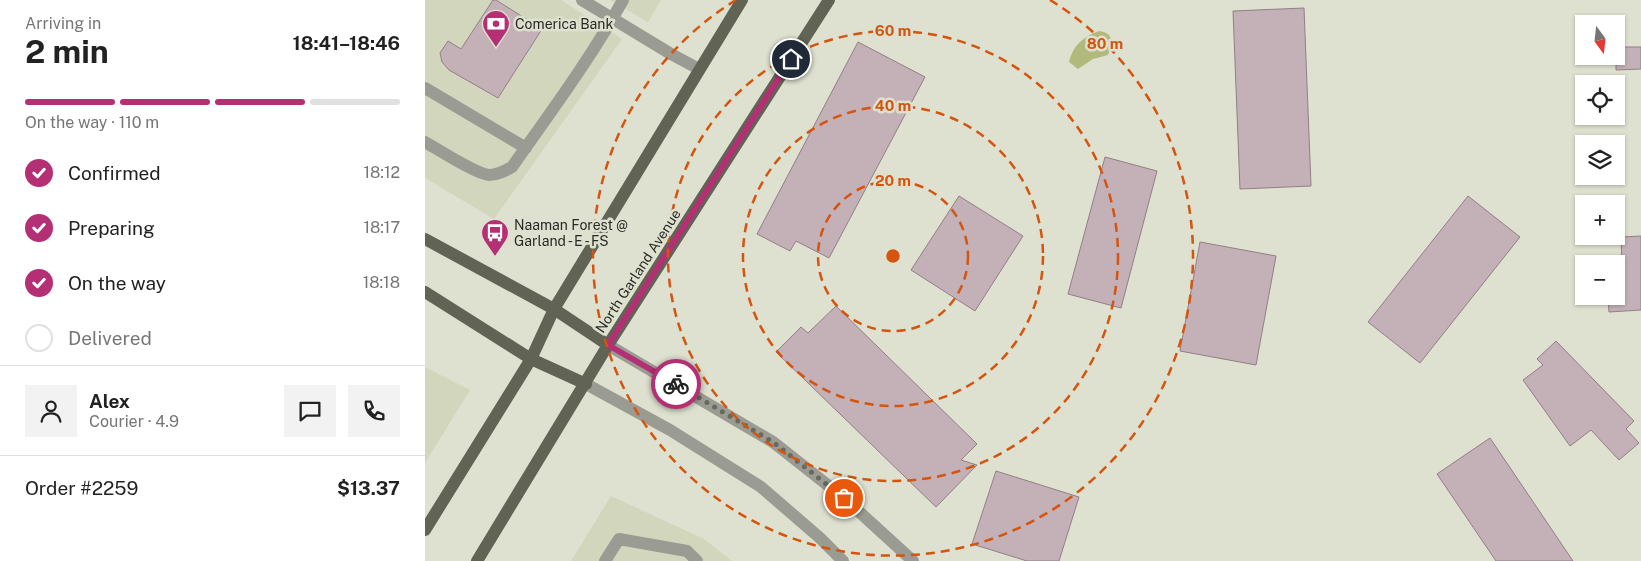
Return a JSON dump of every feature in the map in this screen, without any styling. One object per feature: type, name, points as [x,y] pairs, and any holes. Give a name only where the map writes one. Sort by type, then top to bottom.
[{"type":"main road","points":[[425,530],[531,359],[554,309],[699,69],[743,0]]},
{"type":"main road","name":"North Garland Avenue","points":[[477,561],[608,345],[829,0]]},
{"type":"main road","points":[[425,239],[554,309],[608,345]]},
{"type":"main road","points":[[425,292],[531,359],[586,384]]},
{"type":"street","points":[[582,0],[699,69]]},
{"type":"street","points":[[425,142],[488,175],[501,173],[512,167],[613,18],[623,0]]},
{"type":"street","points":[[425,88],[526,148]]},
{"type":"street","points":[[608,345],[773,442],[844,498],[913,561]]},
{"type":"street","points":[[586,384],[670,430],[761,487],[820,538],[843,561]]},
{"type":"street","points":[[605,561],[619,539],[687,551],[697,561]]},
{"type":"shaded area","points":[[425,0],[561,0],[622,39],[494,219],[425,178]]},
{"type":"shaded area","points":[[610,0],[661,0],[648,22]]},
{"type":"shaded area","points":[[1099,31],[1110,36],[1111,46],[1108,55],[1093,59],[1078,69],[1069,62],[1073,51],[1079,42]]},
{"type":"shaded area","points":[[425,367],[470,390],[425,463]]},
{"type":"shaded area","points":[[611,496],[704,539],[732,561],[571,561]]},
{"type":"building","name":"Comerica Bank","points":[[493,0],[496,0],[542,29],[498,98],[449,70],[442,62],[440,53],[448,41],[461,49]]},
{"type":"building","points":[[1304,8],[1311,186],[1240,189],[1233,11]]},
{"type":"building","points":[[858,42],[925,77],[829,258],[796,241],[790,251],[757,234]]},
{"type":"building","points":[[1625,47],[1641,47],[1641,69],[1616,70],[1616,65],[1625,65]]},
{"type":"building","points":[[1105,157],[1157,171],[1121,308],[1068,294]]},
{"type":"building","points":[[959,196],[1023,236],[975,311],[911,270]]},
{"type":"building","points":[[1468,196],[1520,237],[1420,363],[1368,322]]},
{"type":"building","points":[[1641,236],[1641,310],[1609,312],[1609,305],[1625,305],[1625,255],[1622,255],[1621,245],[1625,245],[1625,237]]},
{"type":"building","points":[[1200,242],[1276,256],[1256,365],[1180,351]]},
{"type":"building","points":[[836,306],[977,444],[961,460],[977,465],[936,507],[776,352],[801,327],[808,333]]},
{"type":"building","points":[[1556,341],[1634,421],[1626,429],[1639,443],[1619,460],[1591,430],[1570,446],[1523,380],[1543,365],[1537,359]]},
{"type":"building","points":[[1490,438],[1573,561],[1496,561],[1437,474]]},
{"type":"building","points":[[996,471],[1079,497],[1059,561],[1027,561],[972,544]]},
{"type":"way so far","points":[[676,384],[773,442],[844,498]]},
{"type":"place","name":"Comerica Bank","points":[[496,48]]},
{"type":"place","name":"Naaman Forest @ Garland - E - FS","points":[[495,257]]},
{"type":"route","points":[[676,384],[608,345],[791,59]]}]
